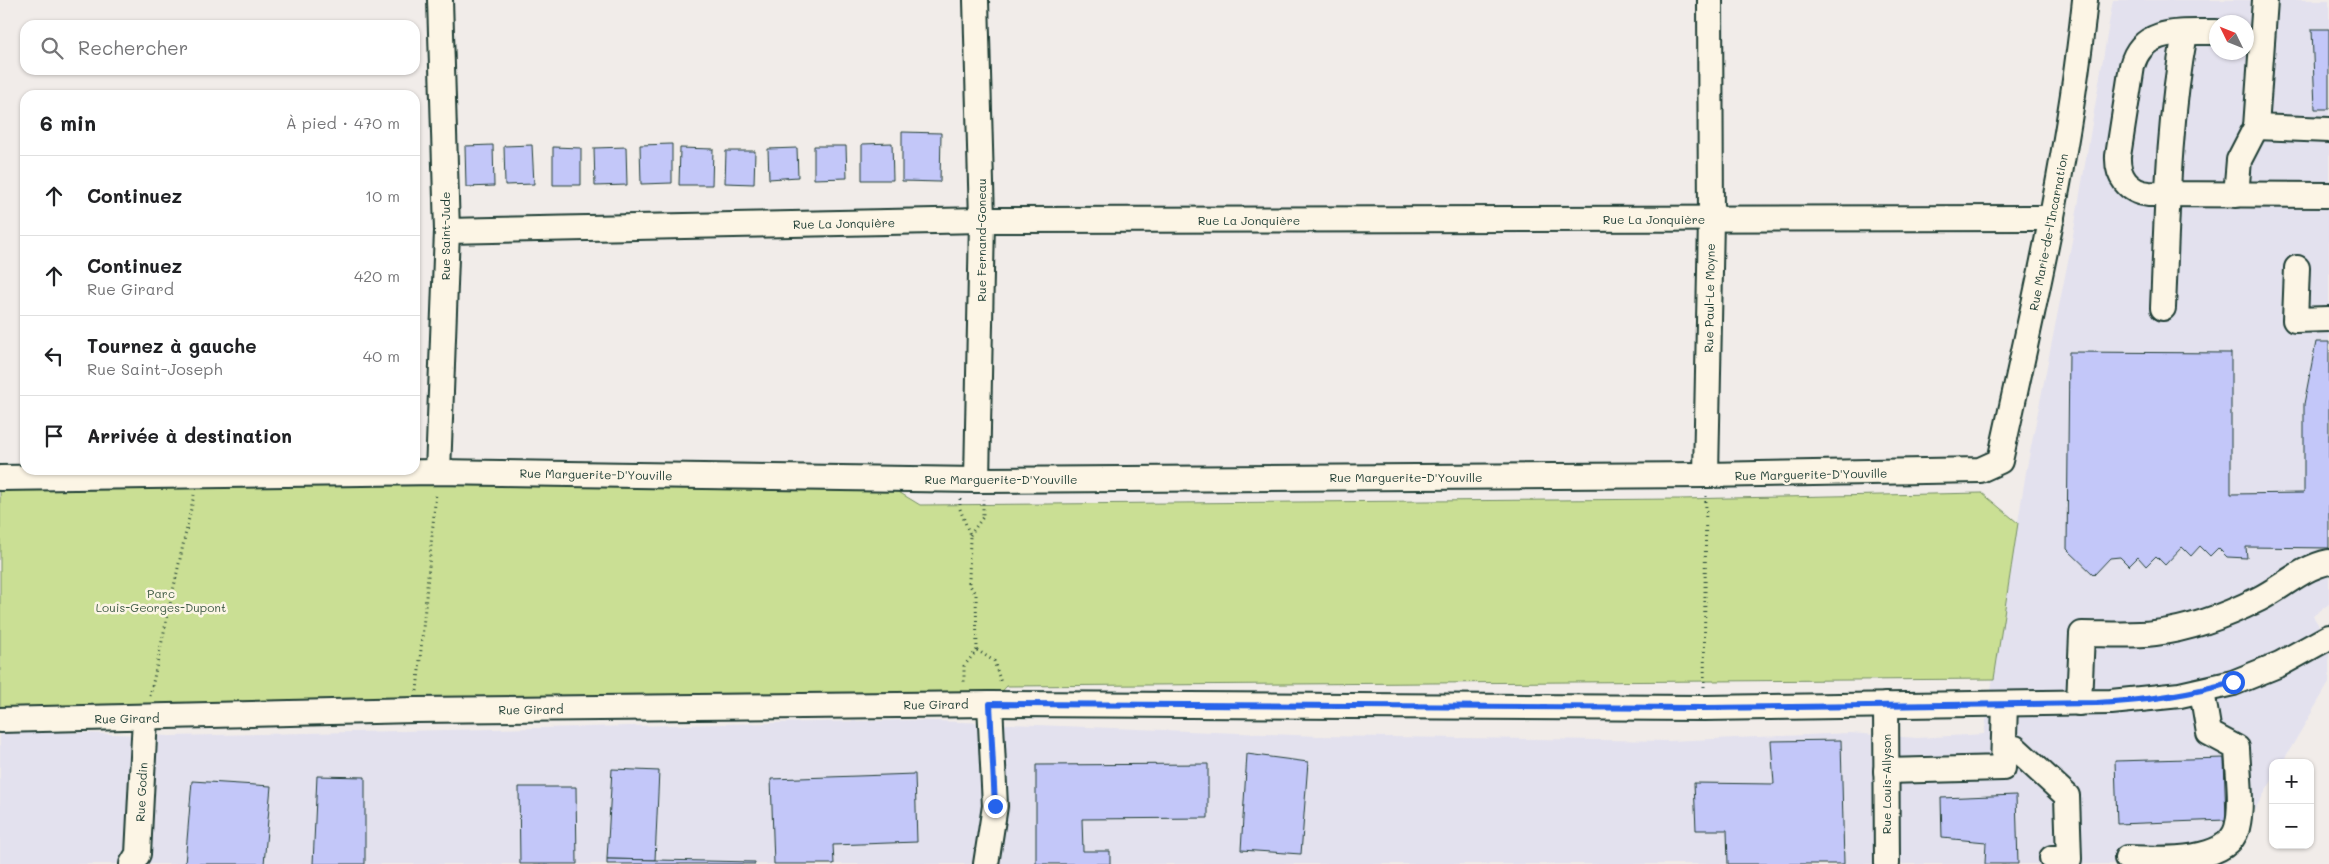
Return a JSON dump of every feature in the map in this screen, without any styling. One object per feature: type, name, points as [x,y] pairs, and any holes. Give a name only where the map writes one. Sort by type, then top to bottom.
[{"type":"street","name":"Rue Saint-Jude","points":[[438,472],[447,230],[440,0]]},
{"type":"street","name":"Rue Fernand-Goneau","points":[[976,0],[982,220],[977,480]]},
{"type":"street","name":"Rue Paul-Le Moyne","points":[[1706,475],[1711,219],[1710,0]]},
{"type":"street","name":"Rue Marie-de-l'Incarnation","points":[[2000,461],[2052,218],[2080,51],[2085,0]]},
{"type":"street","points":[[2236,195],[2239,160],[2256,127],[2254,30],[2265,0]]},
{"type":"street","points":[[2209,32],[2155,36],[2144,43],[2136,53],[2132,66],[2118,156],[2120,175],[2132,188],[2143,193],[2329,195]]},
{"type":"street","points":[[2163,308],[2170,130],[2177,74],[2185,33]]},
{"type":"street","points":[[2256,127],[2329,130]]},
{"type":"street","name":"Rue La Jonquière","points":[[447,230],[982,220],[2052,218]]},
{"type":"street","points":[[2297,268],[2295,320],[2329,319]]},
{"type":"street","name":"Rue Marguerite-D'Youville","points":[[420,472],[977,480],[1706,475],[1980,470],[2000,461]]},
{"type":"street","name":"Rue Marguerite-D'Youville","points":[[0,478],[148,475]]},
{"type":"street","points":[[2079,703],[2082,634],[2156,633],[2206,621],[2258,600],[2289,582],[2300,573],[2316,565],[2329,562]]},
{"type":"street","name":"Rue Girard","points":[[0,720],[415,710],[990,704],[1704,708],[2079,703],[2156,699],[2202,691],[2267,669],[2329,637]]},
{"type":"street","points":[[2127,858],[2203,857],[2224,848],[2235,835],[2239,812],[2237,748],[2209,733],[2202,691]]},
{"type":"street","points":[[986,864],[995,806],[990,704]]},
{"type":"street","points":[[1886,771],[2003,768],[2005,704]]},
{"type":"street","name":"Rue Louis-Allyson","points":[[1886,705],[1887,864]]},
{"type":"street","name":"Rue Godin","points":[[132,864],[138,854],[145,718]]},
{"type":"street","points":[[2004,748],[2015,748],[2067,796],[2063,860]]},
{"type":"path","points":[[415,710],[438,472]]},
{"type":"path","points":[[145,718],[198,475]]},
{"type":"path","points":[[1704,708],[1706,475]]},
{"type":"path","points":[[970,534],[983,517],[983,494],[977,480],[960,494],[960,509],[970,534],[970,584],[976,595],[977,650],[964,666],[963,683],[990,704],[1001,683],[994,661],[977,650]]},
{"type":"shaded area","points":[[2113,0],[2329,0],[2329,604],[2313,616],[2329,642],[2329,683],[2284,759],[2269,759],[2269,786],[2222,864],[0,864],[0,730],[171,736],[911,720],[1319,736],[1669,741],[1850,733],[1917,738],[1984,734],[2026,472],[2072,241]]},
{"type":"green space","name":"Parc Louis-Georges-Dupont","points":[[864,471],[920,505],[1680,499],[1982,493],[2018,523],[1994,679],[1007,686],[990,704],[0,722],[0,478]]},
{"type":"building","points":[[2312,29],[2329,29],[2329,109],[2315,109]]},
{"type":"building","points":[[902,132],[941,133],[940,182],[902,181]]},
{"type":"building","points":[[892,143],[893,180],[862,180],[862,144]]},
{"type":"building","points":[[672,144],[672,183],[641,184],[640,145]]},
{"type":"building","points":[[493,145],[494,186],[466,187],[465,146]]},
{"type":"building","points":[[532,145],[534,184],[505,185],[504,146]]},
{"type":"building","points":[[814,146],[846,146],[847,178],[814,179]]},
{"type":"building","points":[[553,147],[581,148],[581,185],[553,185]]},
{"type":"building","points":[[626,147],[627,185],[595,186],[594,148]]},
{"type":"building","points":[[680,148],[713,149],[712,185],[679,185]]},
{"type":"building","points":[[797,148],[798,177],[769,179],[768,149]]},
{"type":"building","points":[[726,151],[755,151],[754,184],[725,183]]},
{"type":"building","points":[[2316,342],[2329,342],[2329,548],[2246,547],[2247,558],[2227,557],[2218,548],[2210,556],[2200,546],[2191,556],[2182,547],[2165,565],[2156,556],[2146,566],[2138,557],[2129,566],[2120,557],[2110,558],[2094,575],[2067,549],[2069,352],[2231,353],[2231,494],[2304,493],[2304,404]]},
{"type":"building","points":[[1841,740],[1844,864],[1728,864],[1727,830],[1696,830],[1694,783],[1774,784],[1771,741]]},
{"type":"building","points":[[1247,754],[1308,762],[1301,854],[1241,850]]},
{"type":"building","points":[[2224,758],[2226,820],[2117,824],[2115,761]]},
{"type":"building","points":[[1208,764],[1208,818],[1082,819],[1083,851],[1110,851],[1110,864],[1036,864],[1036,765]]},
{"type":"building","points":[[612,769],[659,771],[655,860],[607,859]]},
{"type":"building","points":[[915,774],[917,842],[833,845],[834,864],[774,864],[771,779]]},
{"type":"building","points":[[317,776],[365,777],[365,864],[313,864]]},
{"type":"building","points":[[192,781],[271,786],[264,864],[185,864]]},
{"type":"building","points":[[519,787],[576,787],[577,864],[520,864]]},
{"type":"building","points":[[2016,795],[2018,864],[1985,864],[1986,842],[1942,838],[1941,798]]},
{"type":"building","points":[[607,859],[755,862],[755,864],[607,864]]},
{"type":"route","points":[[995,806],[990,704],[1704,708],[1860,704],[2097,703],[2156,699],[2202,691],[2233,682]]}]
